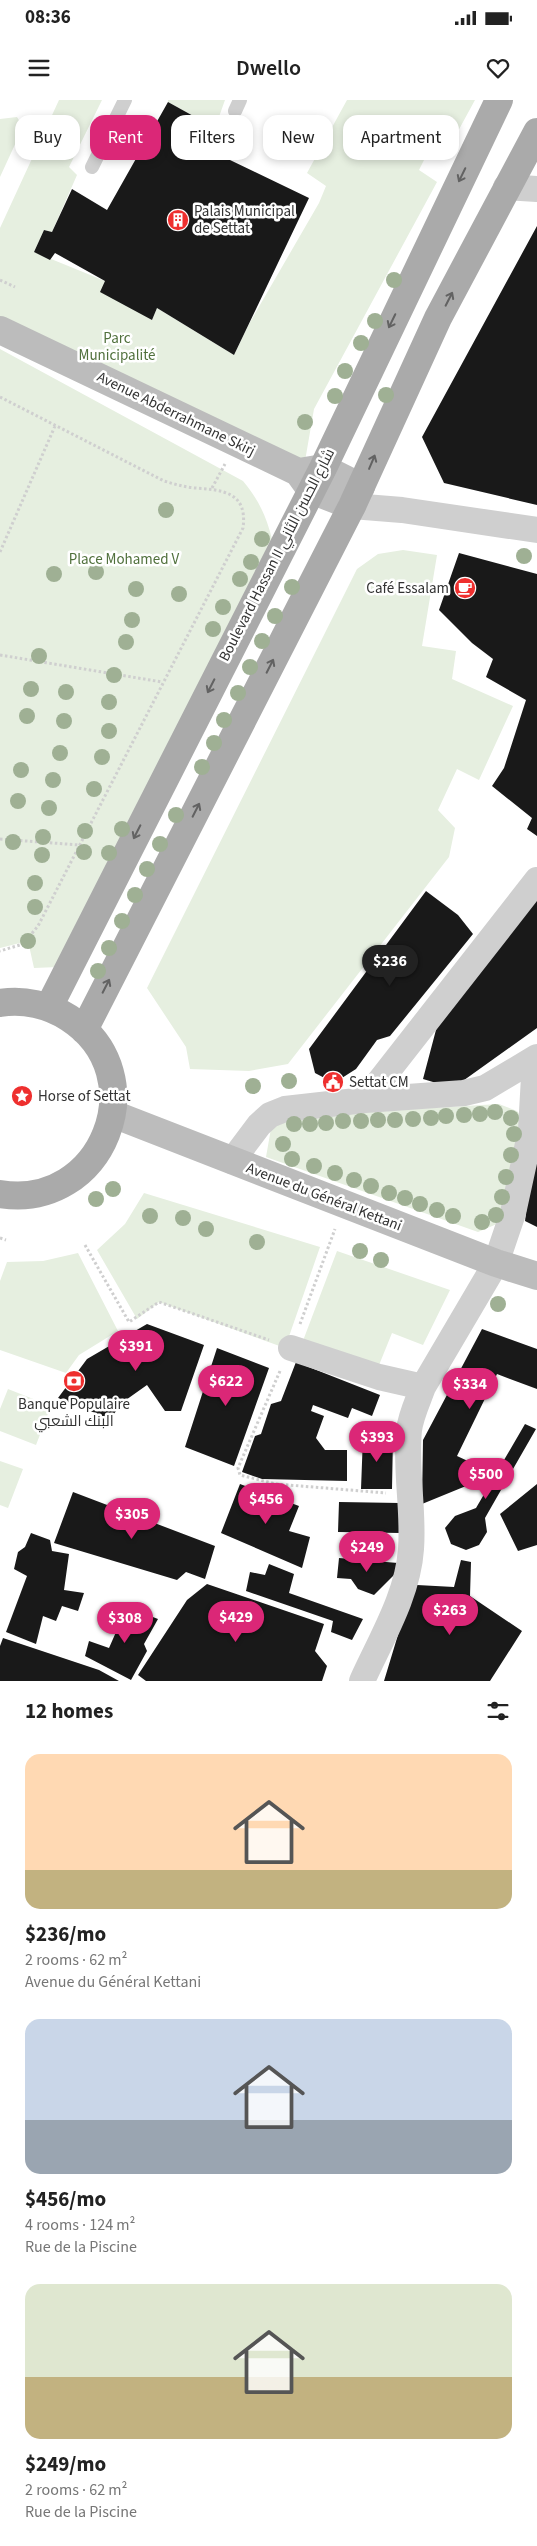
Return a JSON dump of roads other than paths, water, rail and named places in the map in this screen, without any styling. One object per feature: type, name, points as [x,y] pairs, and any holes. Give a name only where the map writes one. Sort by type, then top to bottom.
[{"type":"main road","name":"Boulevard Hassan II شارع الحسن الثاني","points":[[49,1007],[310,477],[499,100]]},
{"type":"main road","points":[[84,1030],[357,497],[438,318],[506,187],[537,132]]},
{"type":"main road","points":[[0,1003],[21,1002],[49,1007],[62,1013],[95,1041],[109,1069],[112,1084],[112,1114],[109,1130],[94,1158],[70,1180],[41,1193],[26,1196],[0,1194]]},
{"type":"street","points":[[506,187],[537,189]]},
{"type":"street","name":"Avenue Abderrahmane Skirj","points":[[0,330],[310,477],[357,497]]},
{"type":"street","points":[[357,497],[402,510],[537,530]]},
{"type":"street","points":[[364,1100],[537,880]]},
{"type":"street","points":[[232,1161],[259,1125],[270,1115],[285,1110],[364,1100],[464,1093],[485,1088],[536,1058]]},
{"type":"street","points":[[362,1681],[408,1574],[412,1548],[410,1429],[423,1387],[496,1263],[513,1213],[531,1130],[536,1058]]},
{"type":"street","name":"Avenue du Général Kettani","points":[[112,1114],[496,1263],[537,1276]]},
{"type":"street","points":[[291,1348],[378,1377],[423,1387]]},
{"type":"lane","points":[[92,167],[125,100]]},
{"type":"place","name":"Palais Municipal de Settat","points":[[178,220]]},
{"type":"place","name":"Café Essalam","points":[[465,588]]},
{"type":"place","name":"Settat CM","points":[[333,1082]]},
{"type":"place","name":"Horse of Settat","points":[[22,1096]]},
{"type":"place","name":"Banque Populaire البنك الشعبي","points":[[74,1381]]},
{"type":"park label","name":"Parc Municipalité","points":[[117,346]]},
{"type":"park label","name":"Place Mohamed V","points":[[124,559]]}]
